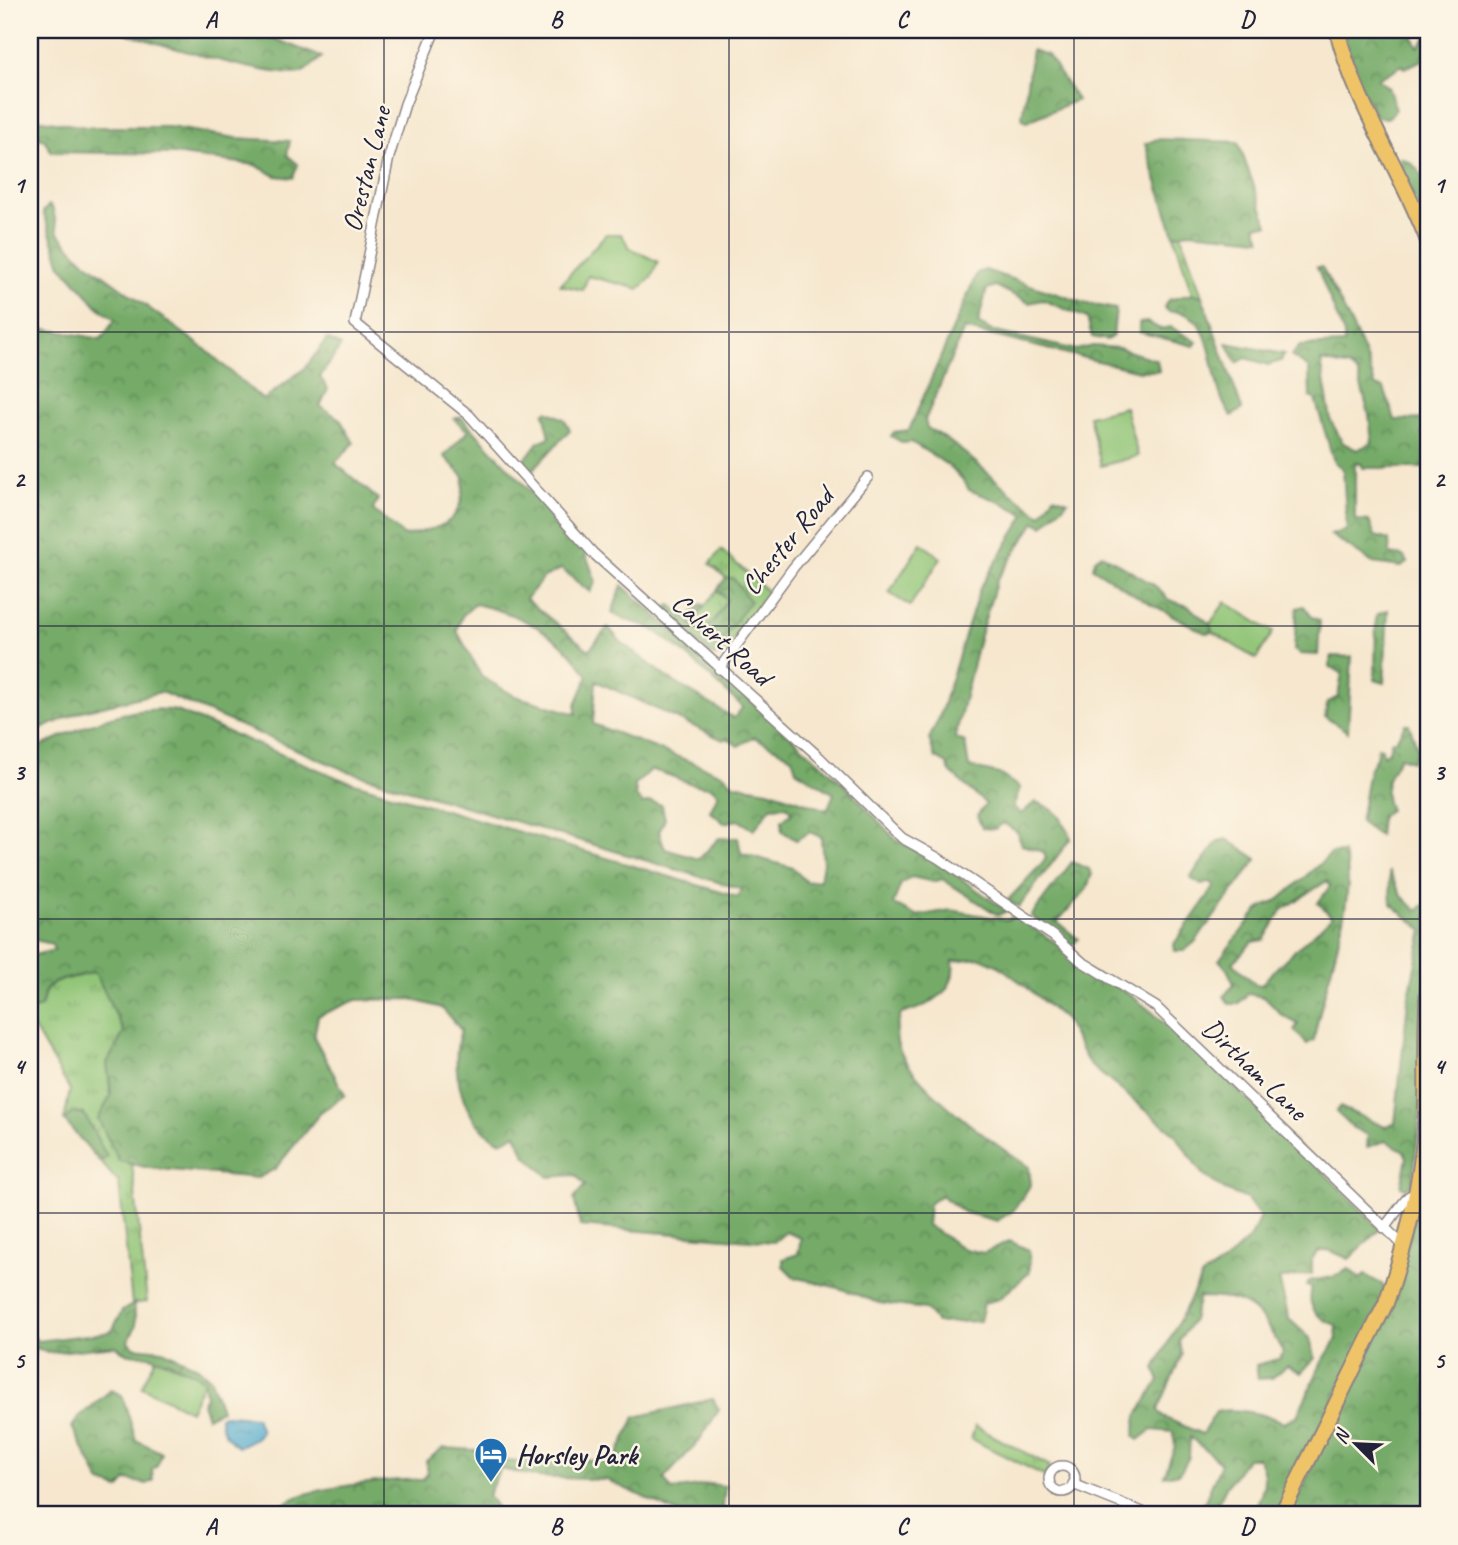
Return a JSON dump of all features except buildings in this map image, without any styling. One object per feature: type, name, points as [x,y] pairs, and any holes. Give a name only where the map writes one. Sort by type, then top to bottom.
[{"type":"main road","points":[[1337,30],[1349,71],[1397,167],[1428,241]]},
{"type":"main road","points":[[1282,1515],[1385,1303],[1403,1245],[1415,1193],[1425,1116],[1428,989]]},
{"type":"street","name":"Orestan Lane","points":[[355,323],[389,157],[405,104],[435,30]]},
{"type":"street","name":"Calvert Road","points":[[355,323],[468,415],[593,553],[843,779],[902,838],[938,858],[1053,936],[1081,961]]},
{"type":"street","name":"Chester Road","points":[[719,668],[793,568],[868,477]]},
{"type":"street","name":"Dirtham Lane","points":[[1081,961],[1161,1012],[1403,1245]]},
{"type":"street","points":[[1384,1228],[1408,1197],[1415,1193]]},
{"type":"street","points":[[1073,1484],[1150,1515]]},
{"type":"green space","points":[[116,30],[252,30],[322,57],[303,72],[285,73],[210,58]]},
{"type":"green space","points":[[1342,30],[1404,30],[1412,34],[1418,47],[1428,35],[1428,58],[1404,68],[1403,65],[1378,79],[1388,87],[1396,109],[1388,118],[1376,117],[1358,82]]},
{"type":"green space","points":[[1032,50],[1048,55],[1077,100],[1026,122],[1022,118]]},
{"type":"green space","points":[[30,118],[86,127],[169,127],[236,138],[290,141],[287,155],[298,164],[293,178],[276,176],[255,165],[173,154],[51,152],[45,140],[34,137]]},
{"type":"green space","points":[[1157,139],[1238,142],[1268,225],[1256,225],[1261,239],[1189,232],[1174,235],[1145,144]]},
{"type":"green space","points":[[1400,158],[1418,170],[1423,179],[1428,200],[1428,232],[1399,163]]},
{"type":"green space","points":[[49,205],[53,209],[58,233],[82,259],[205,349],[263,400],[305,368],[327,339],[341,346],[320,377],[328,389],[320,406],[340,419],[354,443],[335,463],[378,499],[373,510],[404,536],[441,526],[449,521],[460,505],[464,477],[444,456],[468,431],[454,419],[461,417],[583,547],[596,582],[590,592],[561,569],[544,577],[526,599],[589,650],[608,627],[621,642],[666,677],[734,718],[743,707],[687,656],[652,629],[612,613],[622,585],[845,785],[896,840],[939,863],[1007,911],[998,915],[942,879],[934,882],[911,877],[901,884],[893,904],[916,916],[951,910],[1007,920],[1015,916],[1068,951],[1076,964],[1131,995],[1152,1012],[1290,1138],[1380,1229],[1349,1259],[1329,1250],[1318,1252],[1312,1259],[1312,1274],[1279,1279],[1289,1319],[1310,1338],[1315,1358],[1301,1373],[1287,1366],[1272,1378],[1258,1379],[1256,1365],[1279,1359],[1283,1352],[1267,1325],[1251,1308],[1231,1300],[1199,1297],[1193,1320],[1179,1341],[1182,1355],[1158,1410],[1163,1417],[1202,1434],[1216,1412],[1223,1411],[1250,1412],[1284,1423],[1297,1416],[1322,1362],[1337,1339],[1336,1325],[1324,1320],[1312,1307],[1312,1288],[1307,1286],[1309,1281],[1333,1277],[1349,1269],[1360,1279],[1365,1275],[1383,1285],[1385,1295],[1278,1515],[1251,1515],[1261,1494],[1264,1473],[1258,1458],[1247,1458],[1226,1487],[1212,1515],[1192,1515],[1200,1513],[1221,1463],[1190,1437],[1189,1457],[1180,1473],[1164,1476],[1175,1446],[1173,1432],[1152,1430],[1139,1440],[1134,1436],[1137,1416],[1159,1380],[1155,1368],[1202,1276],[1223,1263],[1251,1237],[1260,1217],[1247,1199],[1225,1190],[1203,1175],[1175,1134],[1089,1064],[1065,1020],[999,966],[981,958],[953,961],[951,982],[946,990],[930,1003],[901,1014],[896,1038],[906,1062],[936,1096],[975,1129],[1029,1167],[1031,1184],[1014,1210],[997,1221],[963,1212],[941,1195],[929,1204],[927,1225],[964,1249],[984,1253],[1009,1241],[1029,1250],[1030,1272],[999,1299],[984,1303],[980,1321],[937,1323],[925,1309],[879,1303],[842,1289],[794,1277],[783,1266],[783,1259],[798,1254],[801,1238],[786,1232],[774,1242],[580,1226],[574,1198],[585,1185],[576,1175],[549,1177],[525,1155],[516,1134],[501,1142],[477,1122],[468,1109],[458,1078],[461,1030],[442,1008],[410,999],[356,1000],[318,1016],[314,1037],[345,1095],[321,1112],[275,1169],[258,1178],[149,1168],[119,1161],[98,1119],[111,1095],[107,1063],[124,1032],[95,972],[54,982],[45,991],[41,1007],[30,1010],[30,956],[54,950],[52,944],[30,939],[30,751],[65,735],[120,715],[139,711],[177,711],[341,779],[738,897],[741,889],[347,771],[161,692],[82,711],[30,734],[30,336],[35,327],[101,339],[115,320],[97,306],[61,265],[43,212]],"holes":[[[475,604],[492,608],[539,628],[578,662],[588,676],[576,704],[576,714],[515,696],[482,677],[457,631],[462,616]],[[596,681],[723,740],[727,738],[738,746],[754,737],[792,757],[796,770],[834,794],[827,810],[768,790],[733,784],[725,775],[593,724]],[[651,770],[695,785],[711,787],[718,794],[710,811],[724,823],[738,820],[754,830],[771,807],[787,806],[792,812],[782,820],[782,831],[796,840],[810,832],[821,837],[823,863],[820,880],[806,882],[793,868],[741,853],[738,838],[719,838],[699,859],[665,849],[659,832],[665,819],[662,805],[651,802],[643,804],[636,796],[635,785]]]},
{"type":"green space","points":[[606,234],[621,234],[630,248],[658,262],[651,278],[639,289],[588,276],[583,290],[560,285]]},
{"type":"green space","points":[[1181,234],[1202,296],[1192,294],[1174,235]]},
{"type":"green space","points":[[1317,267],[1322,267],[1352,326],[1375,386],[1384,388],[1395,420],[1428,419],[1428,468],[1362,468],[1362,464],[1355,464],[1355,520],[1369,521],[1375,536],[1389,540],[1390,554],[1403,556],[1408,562],[1401,567],[1373,563],[1331,535],[1347,530],[1343,469],[1334,462],[1315,399],[1310,397],[1309,368],[1291,356],[1300,346],[1344,344],[1344,335]],"holes":[[[1321,361],[1350,367],[1358,374],[1369,415],[1372,443],[1357,450],[1343,443],[1331,421]]]},
{"type":"green space","points":[[985,270],[1084,303],[1116,309],[1113,336],[1107,340],[1092,337],[1087,318],[1043,300],[1029,303],[996,286],[987,289],[978,323],[992,331],[1076,350],[1093,346],[1119,348],[1157,360],[1159,371],[1139,371],[964,329],[925,420],[927,428],[955,446],[1041,515],[1054,496],[1068,501],[1043,526],[1035,522],[997,580],[978,642],[955,738],[965,742],[969,767],[999,774],[1020,788],[1013,807],[1021,814],[1035,802],[1049,807],[1061,819],[1071,838],[1019,907],[1007,901],[1046,859],[1044,852],[1022,845],[1017,832],[1003,823],[995,829],[982,828],[977,816],[986,804],[950,772],[947,764],[935,757],[929,739],[939,718],[980,588],[1025,515],[969,490],[958,475],[943,462],[911,442],[903,443],[891,436],[894,432],[909,430],[977,273]]},
{"type":"green space","points":[[1192,294],[1202,296],[1242,409],[1232,416],[1224,404],[1205,336],[1197,323],[1186,314],[1169,312],[1164,307],[1168,300]]},
{"type":"green space","points":[[1147,322],[1160,329],[1171,327],[1197,342],[1194,346],[1139,332],[1139,323]]},
{"type":"green space","points":[[1227,343],[1284,354],[1281,361],[1268,365],[1246,358],[1237,363]]},
{"type":"green space","points":[[1125,407],[1138,456],[1101,466],[1089,416]]},
{"type":"green space","points":[[547,411],[564,419],[570,430],[528,475],[520,466],[538,442],[550,437],[544,413]]},
{"type":"green space","points":[[921,543],[941,558],[910,606],[889,593]]},
{"type":"green space","points":[[721,550],[768,592],[722,655],[713,656],[685,633],[726,578],[710,564]]},
{"type":"green space","points":[[1102,554],[1154,585],[1169,600],[1188,606],[1210,624],[1213,632],[1205,633],[1138,597],[1093,568],[1095,559]]},
{"type":"green space","points":[[726,578],[733,578],[750,601],[724,638],[722,655],[713,656],[665,615],[665,608],[671,605],[687,619],[701,604],[705,605],[690,625],[702,631],[713,622],[727,600],[717,590]]},
{"type":"green space","points":[[1225,602],[1273,632],[1256,659],[1213,632],[1210,624]]},
{"type":"green space","points":[[1304,606],[1312,617],[1320,621],[1318,655],[1300,654],[1294,650],[1297,608]]},
{"type":"green space","points":[[1388,610],[1384,683],[1375,680],[1376,615]]},
{"type":"green space","points":[[1332,656],[1352,657],[1348,732],[1325,717],[1327,703],[1338,697],[1342,673],[1329,666]]},
{"type":"green space","points":[[1405,724],[1409,724],[1418,750],[1412,761],[1400,757],[1389,776],[1386,796],[1390,810],[1381,816],[1379,836],[1360,822],[1369,769],[1376,758],[1378,747],[1382,748],[1383,755],[1389,751],[1391,742],[1397,739]]},
{"type":"green space","points":[[1227,839],[1257,859],[1195,942],[1184,951],[1175,951],[1174,944],[1215,886],[1210,882],[1202,885],[1190,878],[1218,841]]},
{"type":"green space","points":[[1332,853],[1343,853],[1347,870],[1344,916],[1314,1040],[1307,1044],[1294,1030],[1298,1024],[1283,1016],[1264,997],[1248,994],[1238,1004],[1229,1004],[1224,996],[1234,984],[1219,960],[1259,909],[1280,899]],"holes":[[[1327,881],[1330,886],[1318,903],[1332,917],[1261,985],[1255,984],[1233,963],[1252,942],[1264,940],[1282,910]]]},
{"type":"green space","points":[[1072,862],[1089,869],[1092,874],[1086,890],[1057,922],[1078,939],[1072,946],[1031,916]]},
{"type":"green space","points":[[1389,871],[1401,895],[1416,910],[1428,903],[1421,1105],[1413,1180],[1407,1189],[1401,1186],[1407,1158],[1404,1151],[1386,1141],[1367,1147],[1368,1135],[1353,1128],[1336,1112],[1340,1107],[1385,1127],[1395,1123],[1408,1000],[1423,930],[1391,904]]},
{"type":"green space","points":[[95,972],[125,1032],[107,1063],[119,1161],[132,1164],[147,1302],[132,1304],[119,1183],[64,1120],[70,1090],[30,1022],[30,1010],[41,1007],[45,991],[54,982]]},
{"type":"green space","points":[[74,1112],[84,1114],[107,1157],[100,1162],[64,1120]]},
{"type":"green space","points":[[1425,1177],[1428,1177],[1424,1196],[1428,1205],[1428,1515],[1289,1515],[1401,1284],[1403,1278],[1400,1272]]},
{"type":"green space","points":[[134,1304],[136,1326],[128,1341],[133,1347],[163,1350],[198,1367],[211,1379],[221,1410],[207,1417],[202,1403],[206,1396],[204,1381],[192,1373],[160,1359],[125,1352],[116,1346],[47,1353],[36,1347],[34,1356],[30,1356],[30,1330],[37,1341],[112,1331],[122,1311]]},
{"type":"green space","points":[[156,1358],[193,1373],[204,1381],[190,1411],[142,1387]]},
{"type":"green space","points":[[111,1390],[122,1395],[136,1440],[162,1453],[157,1466],[152,1470],[153,1481],[147,1484],[127,1480],[119,1489],[101,1483],[72,1427],[79,1417]]},
{"type":"green space","points":[[713,1399],[719,1410],[699,1441],[664,1479],[672,1490],[711,1484],[725,1486],[723,1507],[727,1515],[682,1515],[607,1480],[539,1477],[500,1469],[488,1495],[501,1515],[276,1515],[287,1502],[313,1492],[373,1482],[422,1480],[428,1473],[426,1461],[443,1448],[476,1450],[482,1459],[521,1462],[528,1455],[592,1461],[617,1456],[635,1417]]},
{"type":"green space","points":[[975,1426],[1050,1466],[1045,1476],[971,1439]]},
{"type":"water","points":[[220,1416],[256,1417],[261,1431],[256,1438],[238,1447],[221,1425]]},
{"type":"place","name":"Horsley Park","points":[[491,1484]]}]
